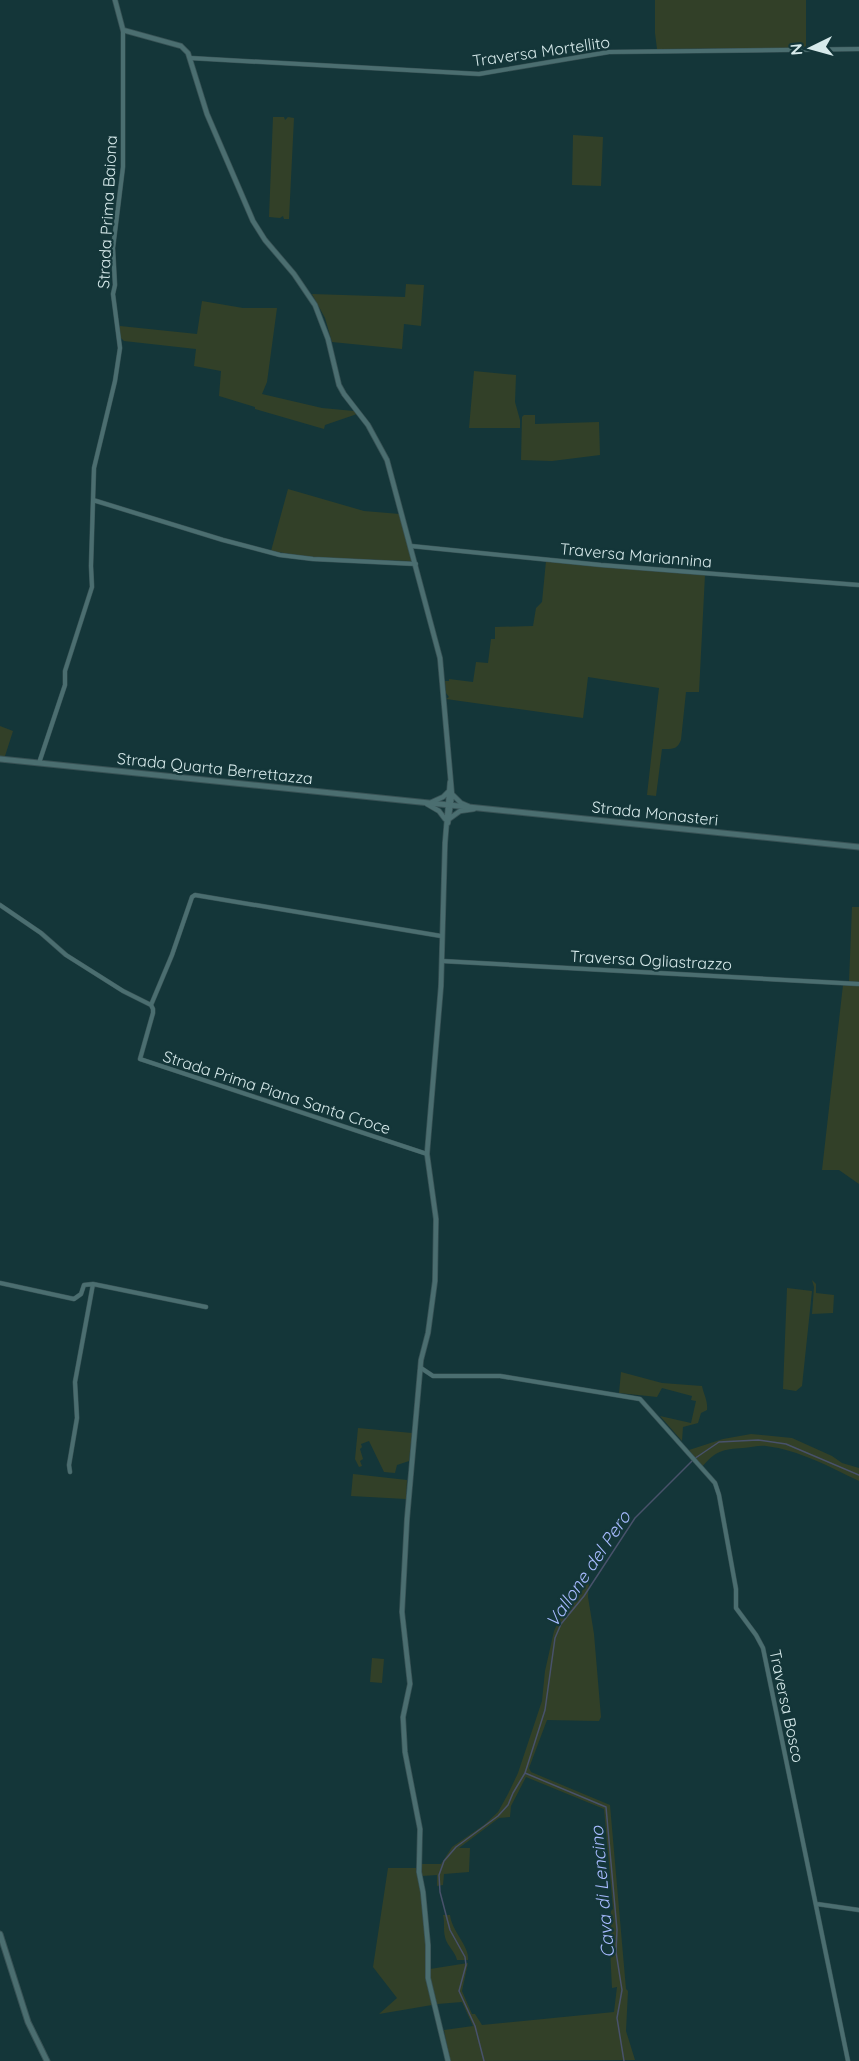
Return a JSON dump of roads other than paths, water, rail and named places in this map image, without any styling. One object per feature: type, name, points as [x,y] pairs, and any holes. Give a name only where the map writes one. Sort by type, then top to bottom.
[{"type":"main road","name":"Strada Quarta Berrettazza","points":[[0,759],[449,805]]},
{"type":"main road","name":"Strada Monasteri","points":[[449,805],[859,847]]},
{"type":"main road","points":[[0,1934],[28,2022],[46,2061]]},
{"type":"street","points":[[115,0],[123,30],[181,46],[190,58],[207,114],[253,221],[315,305],[328,339],[339,385],[368,425],[387,460],[440,658],[451,793],[446,830],[442,961],[426,1154],[435,1200],[437,1233],[435,1281],[428,1333],[420,1367],[406,1519],[402,1612],[411,1684],[403,1717],[404,1738],[407,1770],[420,1829],[419,1872],[426,1924],[428,1978],[448,2061]]},
{"type":"street","name":"Strada Prima Baiona","points":[[39,763],[65,685],[65,671],[92,587],[94,468],[115,381],[120,348],[113,294],[116,285],[113,248],[123,167],[123,30]]},
{"type":"street","name":"Traversa Mortellito","points":[[190,58],[464,74],[510,70],[609,52],[859,49]]},
{"type":"street","points":[[93,501],[280,555],[313,559],[416,564]]},
{"type":"street","name":"Traversa Mariannina","points":[[411,546],[601,566],[859,585]]},
{"type":"street","points":[[427,804],[451,793]]},
{"type":"street","points":[[451,793],[461,803],[476,808]]},
{"type":"street","points":[[427,804],[447,820]]},
{"type":"street","points":[[447,820],[460,811],[476,808]]},
{"type":"street","name":"Strada Prima Piana Santa Croce","points":[[426,1154],[140,1059],[153,1012],[151,1005],[172,955],[192,897],[195,895],[441,936]]},
{"type":"street","points":[[0,905],[41,933],[66,955],[123,991],[151,1005]]},
{"type":"street","name":"Traversa Ogliastrazzo","points":[[442,961],[859,984]]},
{"type":"street","points":[[0,1283],[75,1299],[81,1294],[84,1285],[93,1284],[206,1307]]},
{"type":"street","points":[[70,1472],[77,1414],[75,1382],[93,1284]]},
{"type":"street","name":"Traversa Bosco","points":[[420,1367],[433,1376],[500,1376],[640,1399],[712,1480],[719,1495],[736,1589],[736,1608],[763,1648],[848,2061]]},
{"type":"street","points":[[817,1904],[859,1910]]},
{"type":"waterway","name":"Vallone del Pero","points":[[484,2061],[475,2026],[459,1991],[466,1965],[465,1957],[450,1930],[440,1892],[439,1875],[444,1861],[456,1847],[498,1816],[508,1805],[525,1773],[545,1710],[555,1638],[561,1624],[584,1596],[635,1518],[694,1459],[719,1442],[758,1440],[786,1444],[859,1475]]},
{"type":"waterway","name":"Cava di Lencino","points":[[525,1773],[606,1807],[617,1930],[616,1952],[622,1990],[617,2018],[624,2061]]}]
